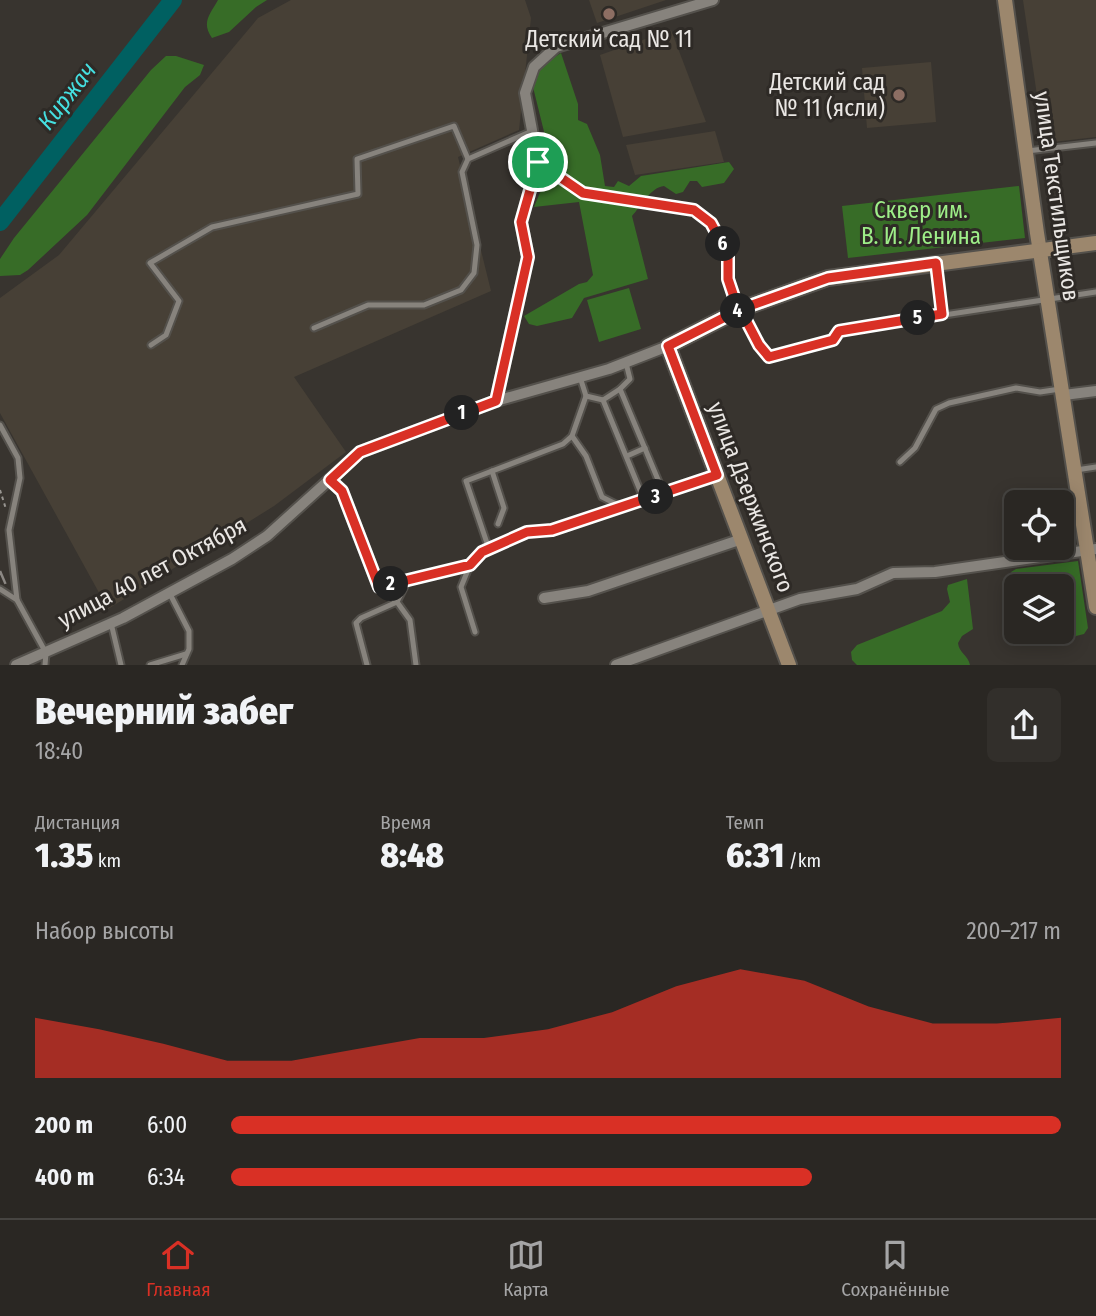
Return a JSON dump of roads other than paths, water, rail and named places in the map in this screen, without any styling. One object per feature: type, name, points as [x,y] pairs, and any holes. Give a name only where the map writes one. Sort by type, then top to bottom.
[{"type":"street","points":[[496,401],[528,257],[521,222],[538,162],[526,93],[534,67],[556,47],[713,0]]},
{"type":"street","name":"улица Текстильщиков","points":[[1006,0],[1040,250],[1076,470],[1092,550],[1096,607]]},
{"type":"street","name":"улица 40 лет Октября","points":[[16,665],[45,659],[232,559],[267,536],[360,452],[496,401],[626,363],[668,346],[741,309],[828,278],[1096,243]]},
{"type":"street","name":"улица Дзержинского","points":[[668,346],[789,665]]},
{"type":"street","points":[[1063,392],[1096,391]]},
{"type":"street","points":[[330,480],[342,491],[379,587]]},
{"type":"street","points":[[544,598],[588,591],[742,539]]},
{"type":"street","points":[[616,665],[800,600],[857,589],[892,573],[935,572],[1092,550]]},
{"type":"lane","points":[[151,345],[166,335],[178,301],[150,263],[160,257],[212,227],[358,194],[357,159],[454,126],[468,159]]},
{"type":"lane","points":[[314,328],[368,305],[424,305],[461,290],[474,273],[477,245],[462,172],[468,159],[532,131]]},
{"type":"lane","points":[[1027,151],[1096,143]]},
{"type":"lane","points":[[538,162],[583,193],[694,210],[711,223],[728,255],[728,279],[734,297],[759,345],[769,357],[833,340],[839,331],[1096,292]]},
{"type":"lane","points":[[936,263],[942,314]]},
{"type":"lane","points":[[586,396],[603,400],[620,389],[630,379],[626,363]]},
{"type":"lane","points":[[489,549],[466,481],[563,443],[572,436],[586,396],[580,377]]},
{"type":"lane","points":[[900,461],[915,448],[936,409],[949,403],[1016,388],[1063,392]]},
{"type":"lane","points":[[620,389],[664,494]]},
{"type":"lane","points":[[603,400],[644,500]]},
{"type":"lane","points":[[0,425],[18,458],[20,478],[10,522],[17,600],[45,659]]},
{"type":"lane","points":[[572,436],[586,456],[602,497],[599,514]]},
{"type":"lane","points":[[627,456],[645,449]]},
{"type":"lane","points":[[1076,470],[1096,467]]},
{"type":"lane","points":[[492,471],[504,508],[499,524]]},
{"type":"lane","points":[[475,632],[461,587],[470,565],[482,552],[527,532],[552,530],[717,475]]},
{"type":"lane","points":[[602,497],[622,507]]},
{"type":"lane","points":[[379,587],[470,565]]},
{"type":"lane","points":[[367,665],[356,623],[361,618],[397,602],[407,582]]},
{"type":"lane","points":[[379,587],[397,602],[410,620],[416,665]]},
{"type":"lane","points":[[0,589],[17,600]]},
{"type":"lane","points":[[170,593],[189,631],[189,649],[182,665]]},
{"type":"lane","points":[[111,623],[121,665]]},
{"type":"lane","points":[[150,665],[186,654]]},
{"type":"waterway","name":"Киржач","points":[[0,222],[173,0]]},
{"type":"railway","points":[[0,571],[6,585]]},
{"type":"place","name":"Детский сад № 11","points":[[609,14]]},
{"type":"place","name":"Детский сад № 11 (ясли)","points":[[899,95]]},
{"type":"park label","name":"Сквер им. В. И. Ленина","points":[[921,223]]}]
